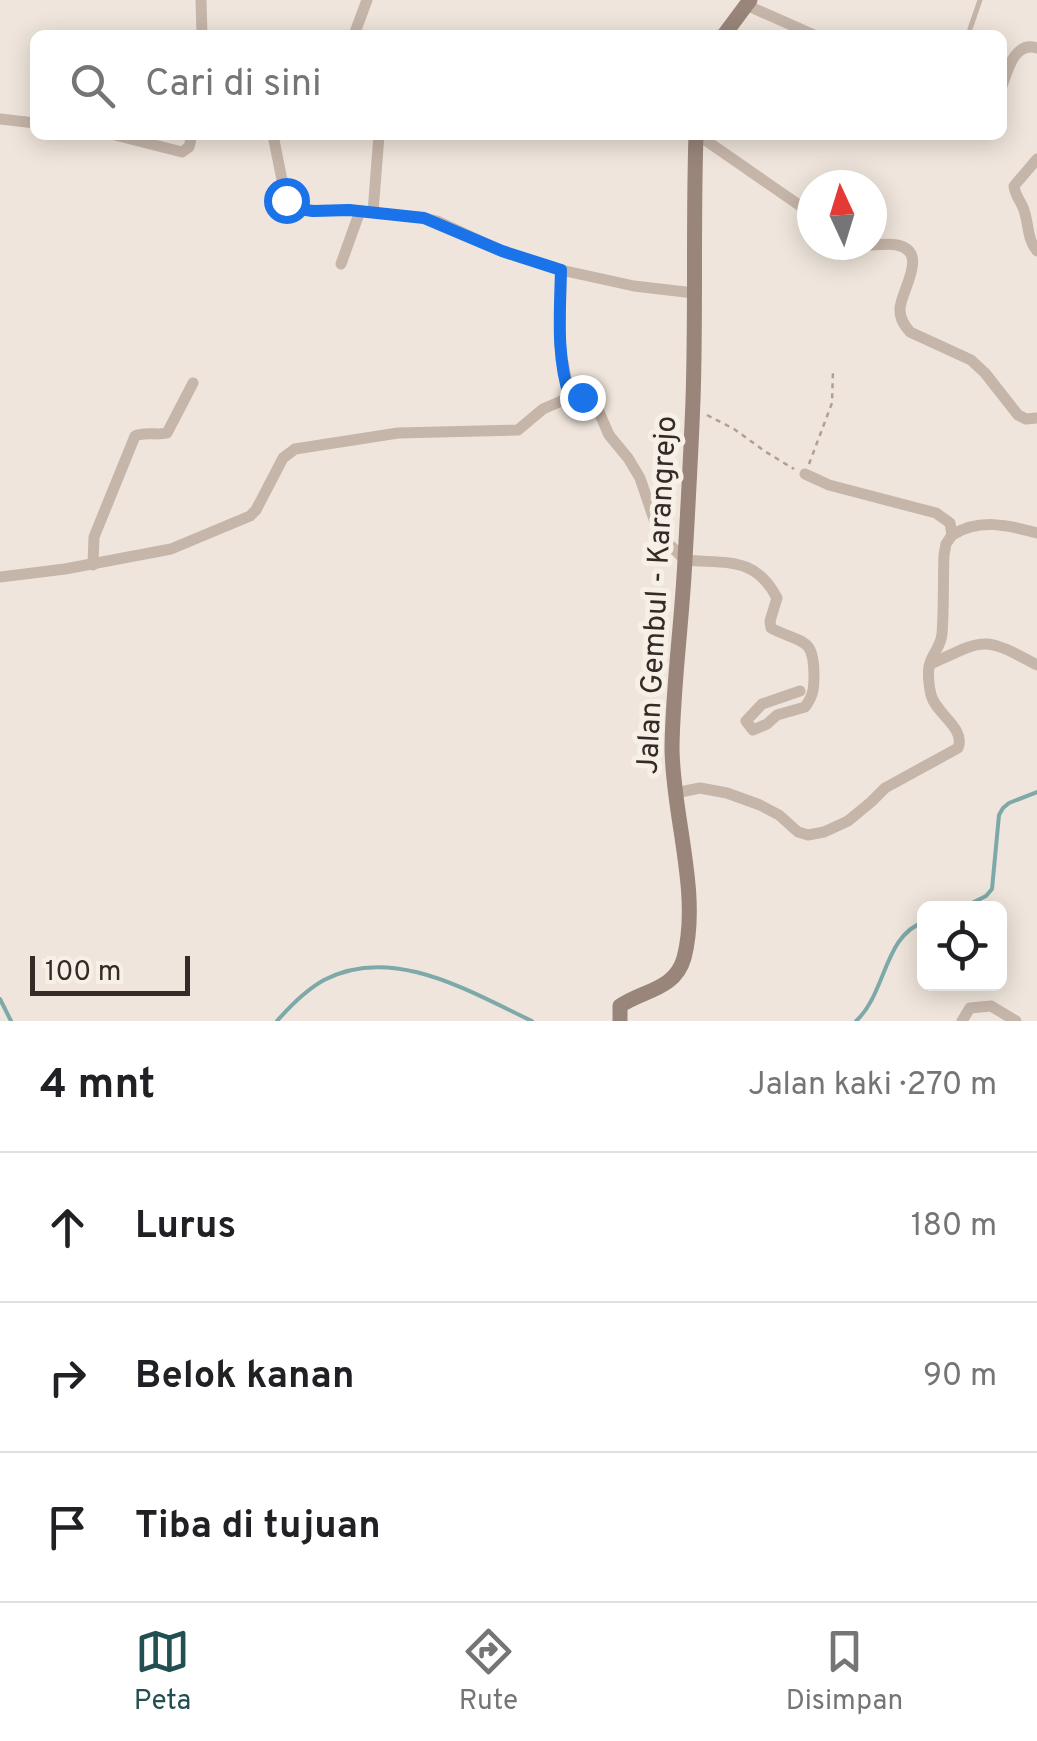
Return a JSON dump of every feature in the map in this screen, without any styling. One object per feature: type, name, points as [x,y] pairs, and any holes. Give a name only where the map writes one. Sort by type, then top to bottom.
[{"type":"street","points":[[201,0],[202,30]]},
{"type":"street","points":[[356,30],[367,0]]},
{"type":"street","points":[[728,30],[748,2],[804,30]]},
{"type":"street","points":[[1007,75],[1022,48],[1037,48]]},
{"type":"street","points":[[0,119],[30,122]]},
{"type":"street","points":[[135,140],[182,152],[191,140]]},
{"type":"street","points":[[274,140],[286,200],[291,206],[313,211],[367,211],[437,222],[488,245],[561,270],[634,286],[694,293]]},
{"type":"street","points":[[341,264],[367,211],[378,140]]},
{"type":"street","name":"Jalan Gembul - Karangrejo","points":[[620,1021],[620,1006],[664,986],[675,975],[683,962],[687,931],[673,725],[693,400],[697,140]]},
{"type":"street","points":[[704,140],[797,204]]},
{"type":"street","points":[[1035,165],[1014,186],[1026,214],[1031,244],[1037,251]]},
{"type":"street","points":[[887,245],[904,247],[912,260],[913,270],[901,299],[900,314],[910,332],[971,360],[1018,416],[1037,418]]},
{"type":"street","points":[[561,270],[560,348],[570,398]]},
{"type":"street","points":[[92,565],[98,524],[136,436],[142,432],[159,436],[167,432],[193,383]]},
{"type":"street","points":[[0,578],[171,549],[250,516],[283,458],[295,449],[398,433],[518,430],[543,409],[570,398],[590,398],[609,436],[640,478],[660,534],[685,560],[755,569],[768,580],[777,598],[771,628],[807,644],[814,655],[814,691],[805,707],[778,715],[760,729],[748,727],[746,721],[762,704],[800,692]]},
{"type":"street","points":[[805,474],[829,485],[936,513],[950,523],[952,535]]},
{"type":"street","points":[[675,793],[700,788],[727,792],[760,805],[808,835],[848,821],[885,788],[958,748],[959,734],[931,694],[929,665],[942,639],[946,544],[964,528],[1002,524],[1037,533]]},
{"type":"street","points":[[929,665],[988,642],[1037,664]]},
{"type":"street","points":[[962,1021],[970,1008],[986,1006],[1016,1021]]},
{"type":"lane","points":[[970,29],[980,0]]},
{"type":"path","points":[[693,400],[708,416],[734,428],[805,474],[832,404],[833,370]]},
{"type":"waterway","points":[[976,901],[992,889],[999,815],[1009,803],[1037,792]]},
{"type":"waterway","points":[[856,1021],[874,996],[901,939],[917,926]]},
{"type":"waterway","points":[[277,1021],[324,980],[350,970],[377,967],[431,976],[532,1021]]},
{"type":"waterway","points":[[0,999],[11,1021]]},
{"type":"route","points":[[286,200],[291,206],[313,211],[349,210],[424,218],[502,251],[561,270],[560,348],[570,398],[582,397]]}]
